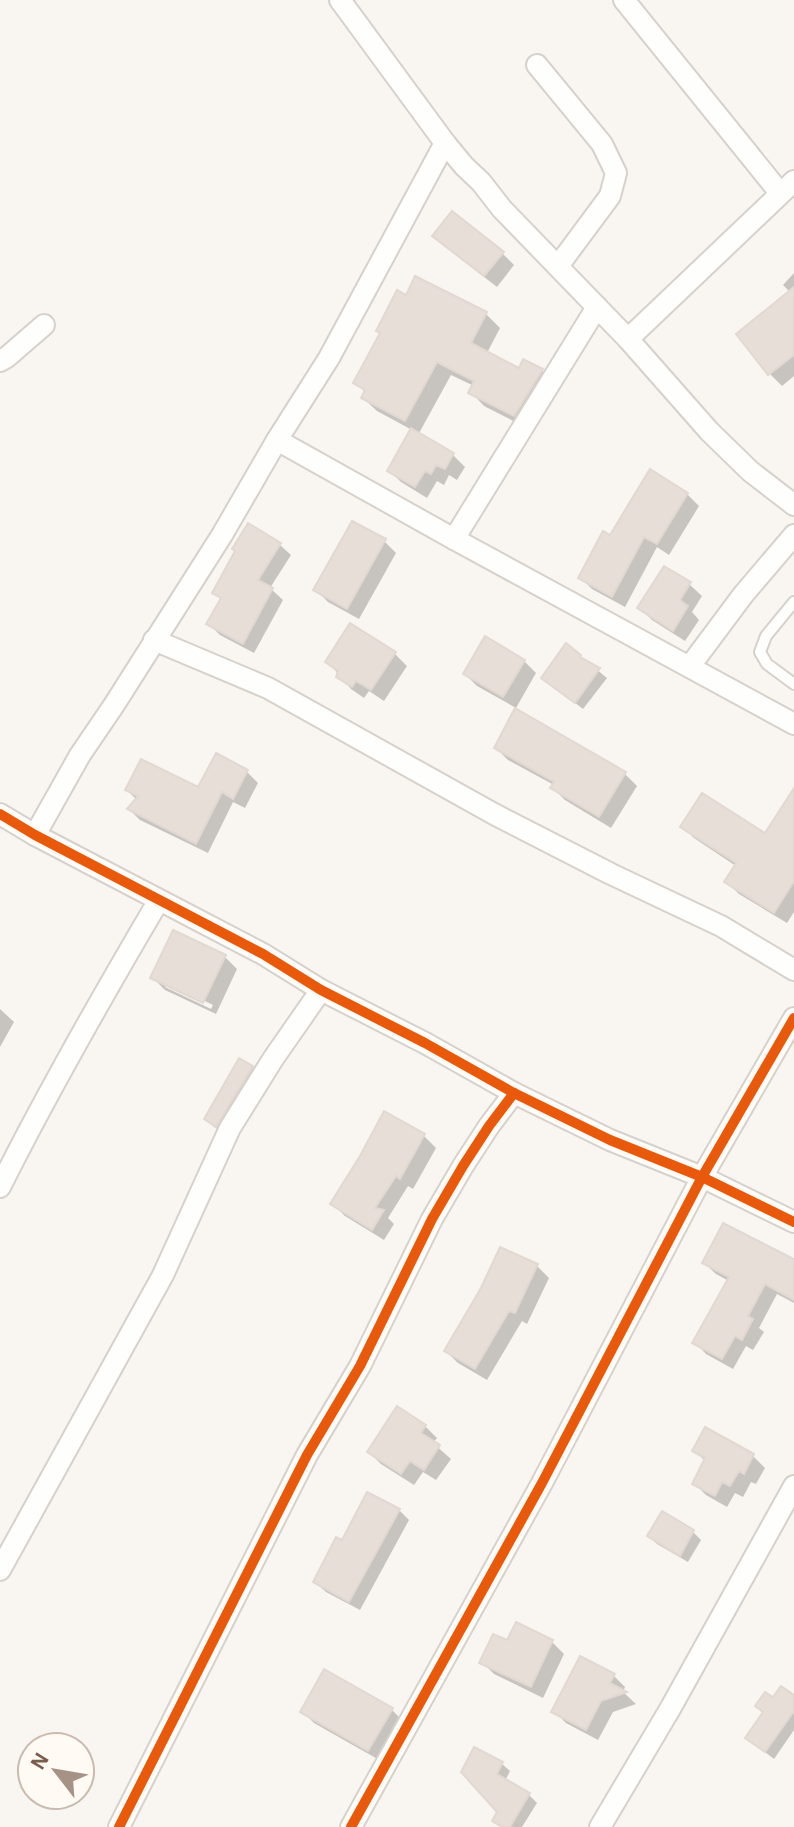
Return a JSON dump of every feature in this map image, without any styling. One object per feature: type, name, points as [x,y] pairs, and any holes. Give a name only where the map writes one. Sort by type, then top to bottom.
[{"type":"street","points":[[624,0],[787,187],[628,339]]},
{"type":"street","points":[[349,3],[445,143],[502,209],[628,339],[709,431],[750,471],[794,505]]},
{"type":"street","points":[[537,65],[602,144],[616,173],[610,196],[558,266]]},
{"type":"street","points":[[35,835],[80,755],[222,535],[329,358],[445,143]]},
{"type":"street","points":[[454,539],[597,307]]},
{"type":"street","points":[[0,361],[44,325]]},
{"type":"street","points":[[277,440],[794,724]]},
{"type":"street","points":[[690,666],[743,595],[794,535]]},
{"type":"street","points":[[154,640],[268,688],[494,814],[721,926],[794,970]]},
{"type":"street","points":[[0,814],[263,954],[321,990],[514,1093],[610,1140],[702,1177],[794,1222]]},
{"type":"street","points":[[0,1187],[97,1004],[159,900]]},
{"type":"street","points":[[0,1570],[163,1275],[230,1128],[321,990]]},
{"type":"street","points":[[351,1827],[542,1483],[702,1177],[794,1018]]},
{"type":"street","points":[[119,1827],[307,1455],[360,1366],[432,1219],[472,1153],[514,1093]]},
{"type":"street","points":[[600,1827],[670,1709],[794,1486]]},
{"type":"lane","points":[[794,602],[766,636],[760,652],[767,664],[794,684]]},
{"type":"building","points":[[452,211],[504,252],[484,276],[432,236]]},
{"type":"building","points":[[415,276],[487,312],[471,343],[519,368],[523,359],[543,369],[514,416],[468,393],[474,381],[437,362],[405,421],[361,398],[365,390],[353,383],[380,333],[376,331],[397,290],[406,295]]},
{"type":"building","points":[[794,287],[794,355],[768,375],[736,334]]},
{"type":"building","points":[[411,428],[454,453],[445,469],[436,465],[431,474],[425,471],[415,487],[387,471]]},
{"type":"building","points":[[650,469],[688,493],[657,544],[644,537],[612,597],[578,578],[603,531],[610,535]]},
{"type":"building","points":[[352,521],[386,539],[347,609],[313,590]]},
{"type":"building","points":[[248,523],[281,543],[258,580],[273,588],[243,644],[206,624],[221,598],[212,593]]},
{"type":"building","points":[[664,566],[691,582],[680,600],[688,606],[673,631],[637,608]]},
{"type":"building","points":[[350,623],[396,652],[371,690],[356,681],[352,687],[336,677],[338,671],[325,662]]},
{"type":"building","points":[[485,636],[525,660],[503,697],[463,674]]},
{"type":"building","points":[[566,643],[580,657],[600,668],[575,703],[541,678]]},
{"type":"building","points":[[515,708],[626,772],[599,817],[550,788],[554,782],[494,748]]},
{"type":"building","points":[[216,753],[248,770],[233,799],[222,792],[196,844],[127,809],[138,796],[125,790],[141,759],[198,787]]},
{"type":"building","points":[[794,788],[794,881],[774,913],[724,882],[736,863],[680,827],[702,793],[765,833]]},
{"type":"building","points":[[173,930],[226,955],[203,1003],[150,978]]},
{"type":"building","points":[[239,1058],[253,1066],[216,1127],[204,1119]]},
{"type":"building","points":[[384,1111],[425,1134],[400,1179],[396,1176],[375,1208],[384,1210],[372,1230],[330,1204]]},
{"type":"building","points":[[723,1223],[794,1259],[794,1300],[765,1284],[748,1316],[753,1319],[742,1340],[735,1336],[722,1359],[692,1343],[729,1277],[702,1263]]},
{"type":"building","points":[[500,1247],[538,1264],[515,1313],[509,1311],[475,1369],[444,1351],[481,1288]]},
{"type":"building","points":[[397,1406],[426,1425],[421,1433],[440,1445],[424,1470],[410,1461],[401,1474],[367,1452]]},
{"type":"building","points":[[705,1427],[754,1454],[744,1474],[739,1471],[730,1486],[722,1482],[715,1496],[692,1484],[705,1458],[692,1451]]},
{"type":"building","points":[[367,1492],[400,1509],[349,1602],[313,1582],[336,1537],[342,1540]]},
{"type":"building","points":[[662,1511],[694,1530],[680,1556],[647,1536]]},
{"type":"building","points":[[516,1622],[553,1640],[531,1687],[479,1663],[493,1634],[507,1640]]},
{"type":"building","points":[[580,1656],[615,1674],[610,1683],[627,1692],[601,1701],[586,1730],[551,1712]]},
{"type":"building","points":[[324,1669],[393,1708],[368,1751],[300,1712]]},
{"type":"building","points":[[781,1686],[794,1695],[794,1711],[765,1752],[745,1738],[763,1712],[755,1706],[765,1692],[773,1697]]},
{"type":"building","points":[[474,1747],[503,1762],[497,1774],[530,1793],[510,1827],[502,1827],[492,1821],[497,1812],[461,1772]]},
{"type":"cycle path","points":[[0,814],[263,954],[321,990],[514,1093],[610,1140],[702,1177],[794,1222]]},
{"type":"cycle path","points":[[351,1827],[542,1483],[702,1177],[794,1018]]},
{"type":"cycle path","points":[[119,1827],[307,1455],[360,1366],[432,1219],[489,1126],[514,1093]]}]
